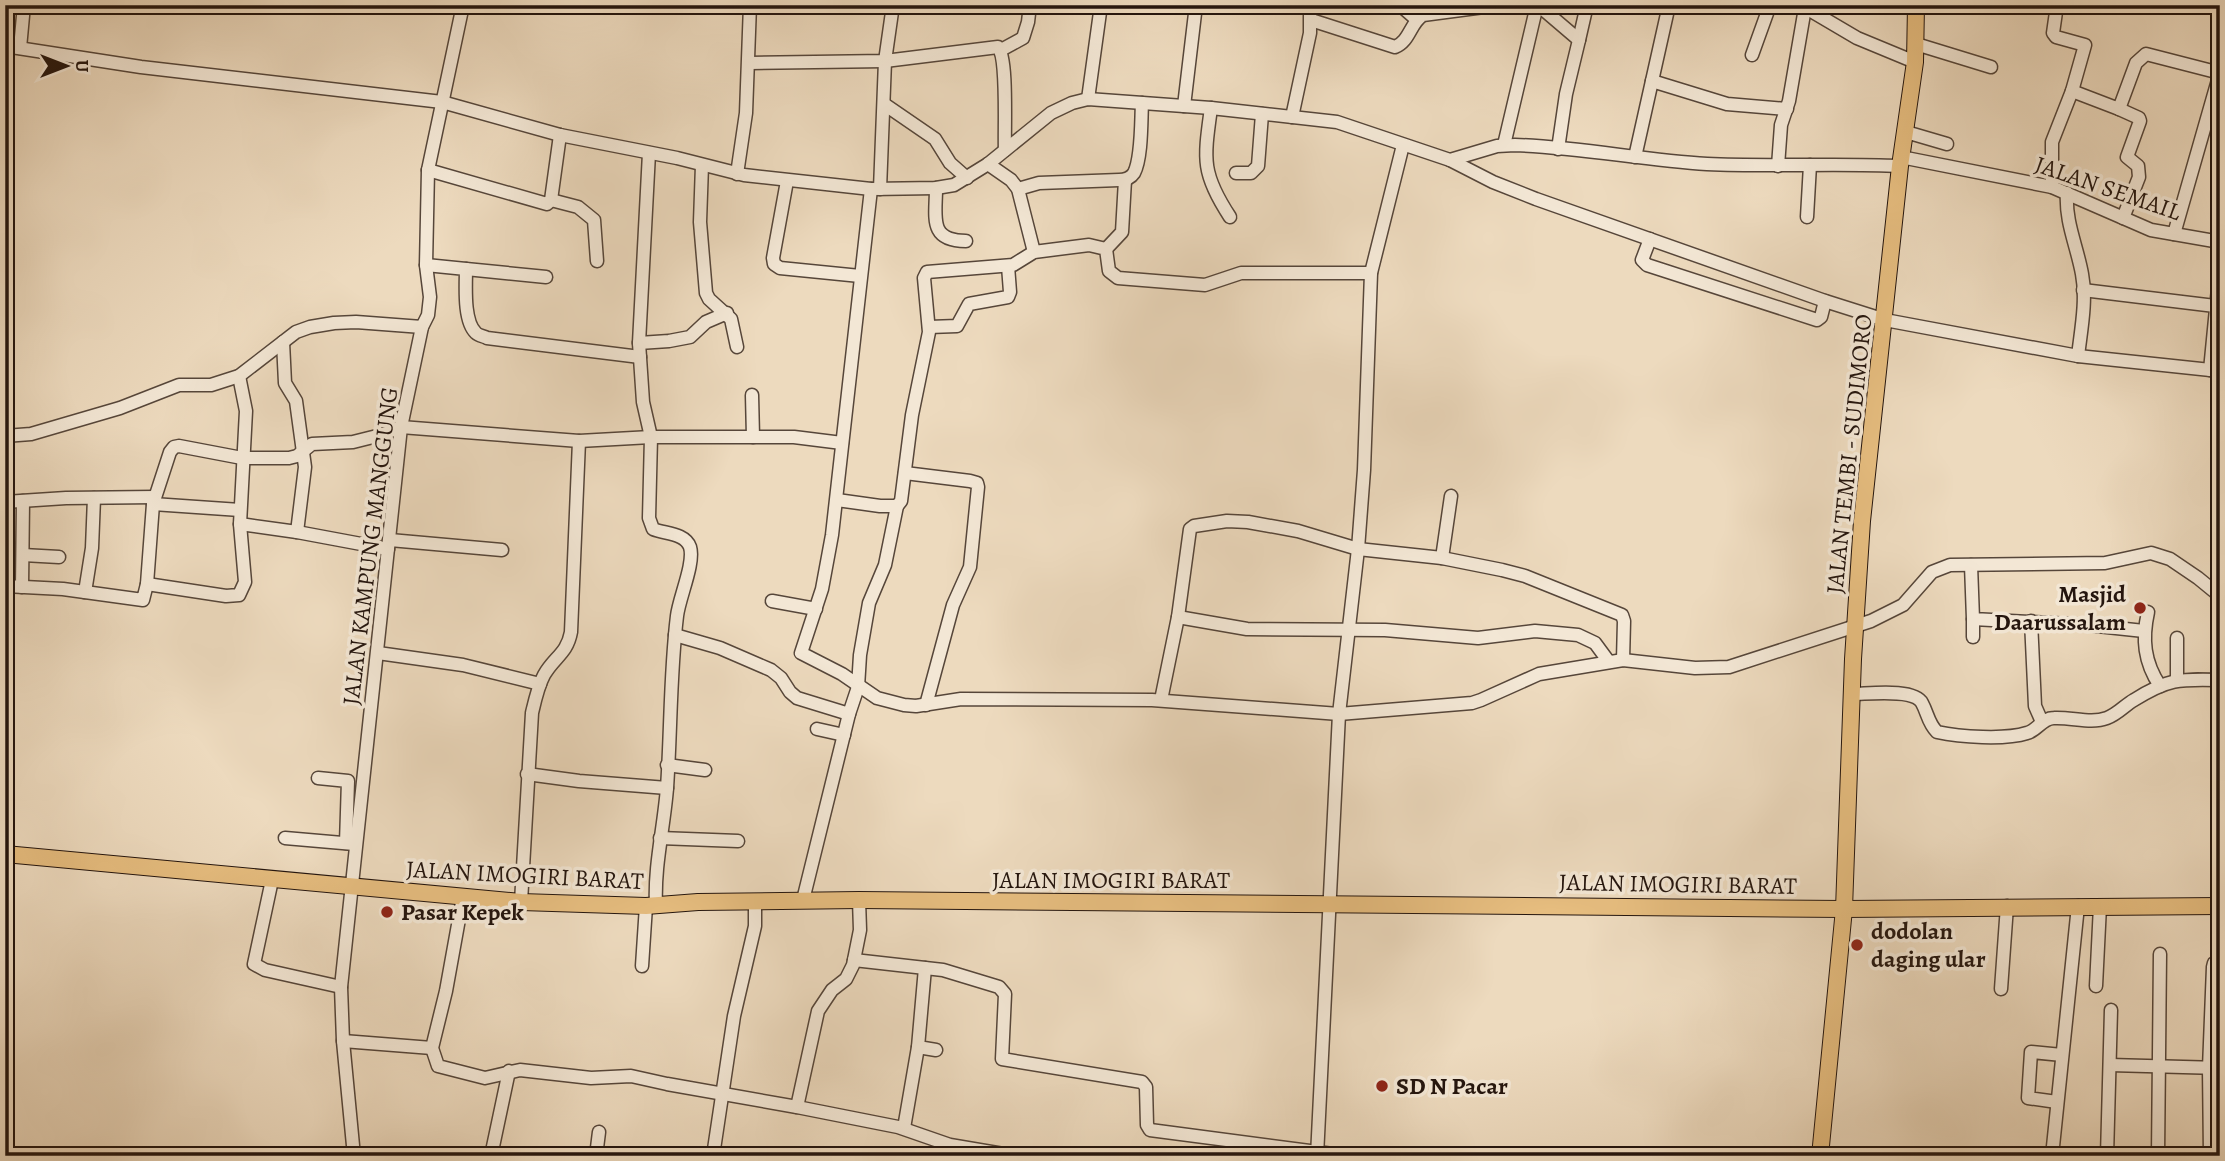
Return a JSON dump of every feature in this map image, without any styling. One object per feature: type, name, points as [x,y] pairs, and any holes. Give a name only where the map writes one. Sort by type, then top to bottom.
[{"type":"main road","name":"JALAN TEMBI - SUDIMORO","points":[[1820,1156],[1844,909],[1855,625],[1862,521],[1900,162],[1915,62],[1916,5]]},
{"type":"main road","name":"JALAN IMOGIRI BARAT","points":[[5,853],[521,902],[755,905],[803,900],[1329,912],[2220,906]]},
{"type":"street","points":[[20,48],[24,5]]},
{"type":"street","name":"JALAN KAMPUNG MANGGUNG","points":[[354,1156],[343,1041],[341,987],[352,887],[352,844],[365,781],[401,427],[422,327],[428,315],[428,170],[463,5]]},
{"type":"street","points":[[737,174],[750,63],[750,5]]},
{"type":"street","points":[[893,5],[885,61],[876,189],[860,276],[837,500],[816,609],[801,653],[886,701],[904,705],[926,705],[961,699],[1161,700],[1339,714],[1472,703],[1539,674],[1623,660],[1695,667],[1729,667],[1871,621],[1903,606],[1932,572],[1950,565],[2105,563],[2151,553],[2170,559],[2220,596]]},
{"type":"street","points":[[750,63],[885,61],[991,48],[1001,50],[1023,38],[1030,5]]},
{"type":"street","points":[[1088,99],[1101,5]]},
{"type":"street","points":[[1184,106],[1196,5]]},
{"type":"street","points":[[1292,117],[1309,41],[1310,5]]},
{"type":"street","points":[[1400,5],[1416,19]]},
{"type":"street","points":[[1311,20],[1395,47],[1404,42],[1416,19],[1427,13],[1499,5]]},
{"type":"street","points":[[1504,145],[1537,5],[1579,40]]},
{"type":"street","points":[[1558,149],[1566,94],[1587,5]]},
{"type":"street","points":[[1635,157],[1669,5]]},
{"type":"street","points":[[1752,55],[1770,5]]},
{"type":"street","points":[[2052,187],[2052,142],[2072,91],[2085,45],[2056,37],[2053,33],[2057,5]]},
{"type":"street","points":[[1778,166],[1781,125],[1787,109],[1803,7],[1857,38],[1915,62]]},
{"type":"street","points":[[1916,44],[1991,67]]},
{"type":"street","points":[[5,46],[141,67],[442,102],[561,135],[702,164],[737,174],[876,189],[954,185],[988,164],[1051,113],[1088,99],[1211,108],[1347,124],[1450,160],[1510,189],[1885,320],[2078,356],[2215,370],[2215,306],[2220,268]]},
{"type":"street","points":[[1001,50],[1004,150]]},
{"type":"street","points":[[2119,109],[2136,63],[2146,54],[2220,73],[2215,116],[2174,234]]},
{"type":"street","points":[[1652,81],[1727,104],[1787,109]]},
{"type":"street","points":[[2072,91],[2139,118],[2127,157],[2138,166],[2139,177],[2123,218]]},
{"type":"street","points":[[1018,189],[1039,183],[1125,180],[1133,175],[1137,163],[1142,103]]},
{"type":"street","points":[[884,104],[934,139],[950,163],[967,178]]},
{"type":"street","points":[[1211,108],[1206,168],[1216,195],[1230,217]]},
{"type":"street","points":[[1236,173],[1251,173],[1258,166],[1262,114]]},
{"type":"street","points":[[1906,132],[1947,144]]},
{"type":"street","points":[[428,170],[544,204],[549,203],[561,135]]},
{"type":"street","points":[[1317,1153],[1339,714],[1364,470],[1371,273],[1403,145]]},
{"type":"street","name":"JALAN SEMAIL","points":[[1450,160],[1504,145],[1708,164],[1778,166],[1900,162],[2052,187],[2151,230],[2220,242]]},
{"type":"street","points":[[642,966],[667,788],[677,612],[689,563],[690,546],[681,537],[650,527],[651,437],[643,402],[640,350],[649,153]]},
{"type":"street","points":[[702,164],[700,222],[706,293],[713,303],[727,313],[737,347]]},
{"type":"street","points":[[988,164],[1011,180],[1018,189],[1034,252]]},
{"type":"street","points":[[1807,217],[1811,164]]},
{"type":"street","points":[[1106,249],[1122,232],[1125,180]]},
{"type":"street","points":[[787,181],[774,264],[780,268],[860,276]]},
{"type":"street","points":[[936,188],[938,232],[950,240],[966,242]]},
{"type":"street","points":[[2067,193],[2067,219],[2082,272],[2078,356]]},
{"type":"street","points":[[551,200],[578,207],[594,219],[597,261]]},
{"type":"street","points":[[1650,239],[1643,260],[1647,265],[1816,320],[1821,317],[1825,301]]},
{"type":"street","points":[[803,900],[849,714],[859,687],[865,618],[871,594],[885,565],[897,506],[902,497],[912,415],[929,327],[923,278],[926,273],[1017,264],[1034,252],[1089,246],[1106,249]]},
{"type":"street","points":[[1106,249],[1109,271],[1118,278],[1205,285],[1241,273],[1371,273]]},
{"type":"street","points":[[426,265],[546,277]]},
{"type":"street","points":[[929,327],[957,326],[969,304],[1008,297],[1008,265]]},
{"type":"street","points":[[466,269],[466,300],[471,323],[476,333],[487,338],[640,350],[690,337],[701,325],[727,313]]},
{"type":"street","points":[[2083,290],[2215,306]]},
{"type":"street","points":[[5,436],[44,430],[120,408],[179,385],[211,385],[239,376],[296,332],[310,327],[334,323],[422,327]]},
{"type":"street","points":[[283,342],[285,383],[296,401],[303,452],[304,480],[297,532]]},
{"type":"street","points":[[147,584],[226,596],[239,595],[245,582],[240,510],[246,411],[239,376]]},
{"type":"street","points":[[752,395],[753,437]]},
{"type":"street","points":[[5,586],[85,592],[143,600],[147,584],[154,501],[170,452],[179,446],[242,458],[289,458],[297,457],[312,444],[353,442],[401,427],[579,442],[651,437],[794,437],[842,443]]},
{"type":"street","points":[[521,902],[532,713],[546,671],[566,651],[570,642],[576,557],[574,549],[579,442]]},
{"type":"street","points":[[905,473],[970,481],[978,487],[970,567],[953,605],[926,705]]},
{"type":"street","points":[[1442,558],[1451,496]]},
{"type":"street","points":[[5,502],[94,498],[240,510]]},
{"type":"street","points":[[85,592],[92,548],[94,498]]},
{"type":"street","points":[[837,500],[897,506]]},
{"type":"street","points":[[22,587],[23,502]]},
{"type":"street","points":[[1161,700],[1178,617],[1190,531],[1194,526],[1227,521],[1298,531],[1358,549],[1442,558],[1525,576],[1619,613],[1624,621],[1623,660]]},
{"type":"street","points":[[240,524],[389,544],[502,550]]},
{"type":"street","points":[[23,555],[60,557]]},
{"type":"street","points":[[1971,565],[1973,637]]},
{"type":"street","points":[[772,601],[816,609]]},
{"type":"street","points":[[2148,612],[2144,631],[2147,661],[2160,686]]},
{"type":"street","points":[[1178,617],[1247,629],[1348,629],[1478,638],[1535,631],[1578,635],[1595,643],[1609,662]]},
{"type":"street","points":[[1973,619],[2144,631]]},
{"type":"street","points":[[2031,621],[2035,706],[2042,722]]},
{"type":"street","points":[[675,635],[720,648],[771,670],[797,698],[849,714]]},
{"type":"street","points":[[2177,638],[2177,679]]},
{"type":"street","points":[[378,653],[463,666],[540,684]]},
{"type":"street","points":[[1853,694],[1919,698],[1929,725],[1937,732],[2007,736],[2035,730],[2042,722],[2052,718],[2107,718],[2160,686],[2177,679],[2220,680]]},
{"type":"street","points":[[817,729],[844,735]]},
{"type":"street","points":[[667,765],[705,770]]},
{"type":"street","points":[[527,774],[667,788]]},
{"type":"street","points":[[318,778],[365,781]]},
{"type":"street","points":[[285,838],[352,844],[348,781]]},
{"type":"street","points":[[660,838],[738,841]]},
{"type":"street","points":[[272,880],[254,964],[265,970],[341,987]]},
{"type":"street","points":[[463,897],[446,991],[432,1048],[438,1066],[485,1078],[520,1069],[591,1079],[631,1076],[904,1128],[950,1145],[1015,1156]]},
{"type":"street","points":[[797,1107],[818,1011],[832,990],[846,979],[854,960],[860,930],[860,903]]},
{"type":"street","points":[[713,1156],[734,1016],[754,926],[755,905]]},
{"type":"street","points":[[2001,989],[2007,906]]},
{"type":"street","points":[[2052,1156],[2078,906]]},
{"type":"street","points":[[2096,986],[2100,906]]},
{"type":"street","points":[[2158,1156],[2160,954]]},
{"type":"street","points":[[854,960],[957,973],[1002,989],[1005,1002],[1002,1059],[1145,1083],[1146,1125],[1150,1130],[1348,1156]]},
{"type":"street","points":[[2210,1156],[2214,1068],[2213,967],[2220,960]]},
{"type":"street","points":[[904,1128],[918,1047],[925,968]]},
{"type":"street","points":[[2108,1156],[2111,1010]]},
{"type":"street","points":[[343,1041],[432,1048]]},
{"type":"street","points":[[918,1047],[936,1050]]},
{"type":"street","points":[[2057,1102],[2028,1098],[2031,1052],[2062,1055]]},
{"type":"street","points":[[2110,1065],[2214,1068]]},
{"type":"street","points":[[491,1156],[509,1071]]},
{"type":"street","points":[[596,1156],[600,1132]]},
{"type":"place","name":"Masjid Daarussalam","points":[[2140,608]]},
{"type":"place","name":"Pasar Kepek","points":[[387,912]]},
{"type":"place","name":"dodolan daging ular","points":[[1857,945]]},
{"type":"place","name":"SD N Pacar","points":[[1382,1086]]}]
